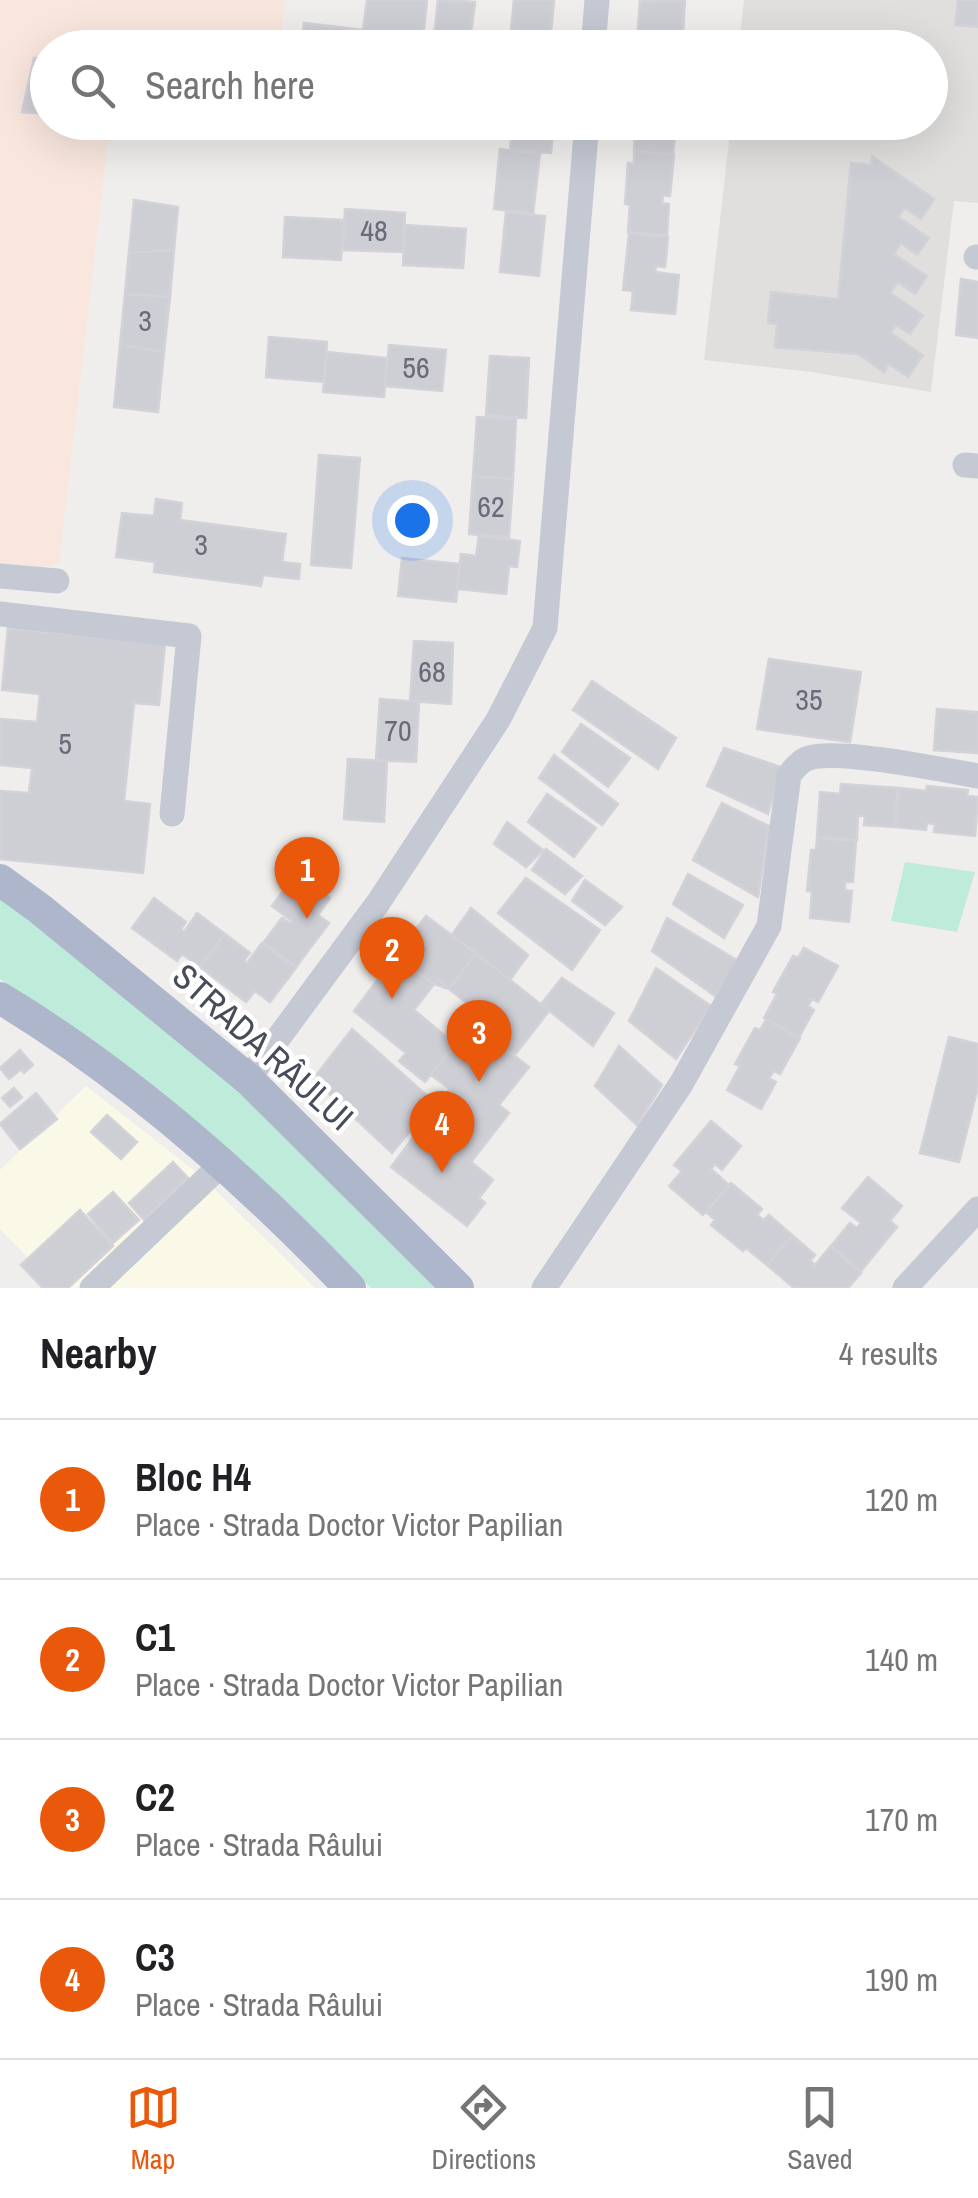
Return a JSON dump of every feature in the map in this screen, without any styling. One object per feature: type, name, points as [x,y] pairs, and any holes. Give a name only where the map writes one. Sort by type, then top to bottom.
[{"type":"main road","name":"STRADA RÂULUI","points":[[0,880],[248,1079],[458,1288]]},
{"type":"main road","points":[[0,998],[46,1025],[221,1165],[301,1236],[350,1288]]},
{"type":"street","points":[[594,30],[597,0]]},
{"type":"street","points":[[248,1079],[378,903],[498,720],[546,628],[586,140]]},
{"type":"street","points":[[0,576],[57,581]]},
{"type":"street","points":[[0,614],[189,636],[172,814]]},
{"type":"street","points":[[544,1288],[681,1084],[769,926],[790,775],[802,760],[819,756],[880,760],[978,776]]},
{"type":"street","points":[[92,1288],[221,1165]]},
{"type":"street","points":[[905,1288],[977,1211]]},
{"type":"shaded area","points":[[0,0],[285,0],[281,30],[30,30],[30,140],[108,140],[59,563],[20,572],[0,570]]},
{"type":"shaded area","points":[[744,0],[978,0],[978,203],[954,201],[931,392],[811,372],[704,360],[729,140],[948,140],[948,30],[741,30]]},
{"type":"shaded area","points":[[86,1086],[201,1176],[315,1288],[58,1288],[0,1229],[0,1170]]},
{"type":"green space","points":[[905,862],[975,872],[957,932],[891,921]]},
{"type":"green space","points":[[0,894],[244,1088],[446,1288],[371,1288],[278,1194],[198,1122],[0,979]]},
{"type":"building","points":[[367,0],[427,0],[424,30],[363,30]]},
{"type":"building","points":[[438,0],[475,2],[471,30],[435,30]]},
{"type":"building","points":[[514,0],[554,0],[551,30],[511,30]]},
{"type":"building","points":[[685,0],[683,30],[638,30],[640,1]]},
{"type":"building","points":[[958,0],[978,0],[978,27],[955,25]]},
{"type":"building","points":[[304,23],[363,30],[303,30]]},
{"type":"building","points":[[30,76],[30,113],[22,112]]},
{"type":"building","points":[[511,140],[552,140],[551,153],[510,150]]},
{"type":"building","points":[[635,140],[674,140],[673,154],[634,151]]},
{"type":"building","points":[[500,149],[540,154],[533,214],[494,209]]},
{"type":"building","points":[[634,152],[674,155],[670,196],[663,195],[662,203],[669,204],[667,235],[628,232],[628,163],[634,164]]},
{"type":"building","points":[[872,156],[934,199],[921,219],[905,208],[898,217],[929,238],[917,255],[901,243],[894,254],[927,276],[915,294],[898,282],[890,293],[923,315],[910,334],[896,325],[891,333],[923,355],[908,377],[889,364],[884,372],[858,354],[775,347],[777,324],[768,323],[771,292],[838,299],[851,163],[871,165]]},
{"type":"building","points":[[134,200],[178,207],[158,412],[114,407]]},
{"type":"building","points":[[134,200],[178,207],[174,250],[129,253]]},
{"type":"building","points":[[345,209],[405,213],[403,252],[343,250]]},
{"type":"building","points":[[506,212],[545,216],[539,276],[500,272]]},
{"type":"building","points":[[285,217],[344,220],[341,260],[283,257]]},
{"type":"building","points":[[405,225],[466,229],[463,268],[403,265]]},
{"type":"building","points":[[629,233],[668,237],[665,267],[656,266],[655,272],[679,275],[675,314],[631,310],[633,291],[623,290]]},
{"type":"building","points":[[174,250],[170,297],[125,294],[129,253]]},
{"type":"building","points":[[961,279],[978,282],[978,338],[956,335]]},
{"type":"building","points":[[125,294],[170,297],[164,352],[120,345]]},
{"type":"building","points":[[269,337],[327,342],[324,382],[266,377]]},
{"type":"building","points":[[120,345],[164,352],[158,412],[114,407]]},
{"type":"building","points":[[389,345],[446,350],[442,391],[385,386]]},
{"type":"building","points":[[327,352],[387,358],[384,397],[323,392]]},
{"type":"building","points":[[490,356],[529,358],[526,418],[486,415]]},
{"type":"building","points":[[477,417],[516,419],[513,479],[473,476]]},
{"type":"building","points":[[319,455],[360,458],[351,568],[311,565]]},
{"type":"building","points":[[473,476],[513,479],[509,537],[469,534]]},
{"type":"building","points":[[156,499],[182,503],[180,520],[286,534],[282,562],[300,564],[299,579],[263,575],[261,586],[154,572],[155,562],[116,557],[122,513],[154,516]]},
{"type":"building","points":[[479,536],[520,541],[517,567],[509,566],[506,594],[457,589],[461,554],[476,556]]},
{"type":"building","points":[[402,558],[460,564],[456,602],[398,596]]},
{"type":"building","points":[[8,628],[165,644],[159,705],[134,703],[124,801],[150,804],[143,873],[0,859],[0,791],[29,793],[32,768],[0,765],[0,719],[37,722],[40,694],[2,690]]},
{"type":"building","points":[[414,641],[453,643],[451,704],[410,701]]},
{"type":"building","points":[[769,659],[861,672],[850,742],[757,729]]},
{"type":"building","points":[[592,681],[676,738],[658,769],[573,710]]},
{"type":"building","points":[[380,699],[419,702],[416,762],[376,760]]},
{"type":"building","points":[[937,709],[978,712],[978,753],[934,750]]},
{"type":"building","points":[[581,724],[630,758],[608,787],[562,752]]},
{"type":"building","points":[[724,748],[781,767],[768,814],[707,786]]},
{"type":"building","points":[[554,755],[618,804],[602,825],[539,778]]},
{"type":"building","points":[[348,759],[387,761],[384,822],[344,819]]},
{"type":"building","points":[[841,784],[898,788],[894,827],[864,825],[865,816],[858,816],[857,840],[817,837],[820,792],[840,794]]},
{"type":"building","points":[[927,786],[968,790],[967,796],[978,797],[975,836],[934,832],[935,824],[927,823],[926,830],[895,827],[899,788],[926,791]]},
{"type":"building","points":[[547,794],[596,828],[574,857],[528,822]]},
{"type":"building","points":[[722,803],[769,826],[758,897],[693,860]]},
{"type":"building","points":[[507,822],[543,850],[526,867],[494,844]]},
{"type":"building","points":[[817,838],[856,841],[853,882],[845,882],[845,890],[852,891],[849,922],[810,918],[812,891],[807,891],[811,850],[816,850]]},
{"type":"building","points":[[546,849],[582,876],[565,894],[532,870]]},
{"type":"building","points":[[296,873],[330,898],[318,915],[329,923],[296,967],[263,943],[282,918],[292,921],[272,906]]},
{"type":"building","points":[[688,874],[743,905],[724,938],[673,904]]},
{"type":"building","points":[[526,878],[600,930],[572,970],[498,913]]},
{"type":"building","points":[[585,880],[622,907],[605,925],[572,901]]},
{"type":"building","points":[[154,898],[186,922],[181,929],[184,932],[197,913],[225,934],[200,967],[182,954],[177,961],[132,928]]},
{"type":"building","points":[[471,908],[528,955],[510,980],[452,935]]},
{"type":"building","points":[[426,916],[476,953],[449,989],[438,979],[414,1010],[455,1044],[425,1082],[399,1061],[406,1053],[354,1011]]},
{"type":"building","points":[[426,916],[476,953],[449,989],[434,984],[396,955]]},
{"type":"building","points":[[667,918],[738,961],[715,996],[652,951]]},
{"type":"building","points":[[225,934],[250,953],[244,960],[247,963],[262,943],[296,968],[270,1002],[255,991],[246,1002],[200,967]]},
{"type":"building","points":[[804,948],[838,966],[818,1002],[812,999],[808,1006],[814,1010],[799,1037],[764,1018],[793,956],[798,958]]},
{"type":"building","points":[[476,953],[549,1011],[514,1056],[465,1018],[473,1008],[449,989]]},
{"type":"building","points":[[396,955],[434,984],[414,1010],[455,1044],[425,1082],[399,1061],[406,1053],[354,1011]]},
{"type":"building","points":[[656,968],[711,1006],[676,1059],[629,1021]]},
{"type":"building","points":[[562,978],[614,1013],[593,1046],[541,1004]]},
{"type":"building","points":[[766,1020],[800,1038],[780,1074],[774,1071],[769,1078],[776,1082],[761,1109],[727,1090],[740,1066],[735,1064],[755,1028],[760,1030]]},
{"type":"building","points":[[478,1028],[529,1067],[499,1105],[509,1113],[482,1148],[434,1110],[450,1089],[431,1075],[455,1044],[462,1049]]},
{"type":"building","points":[[352,1029],[434,1102],[392,1153],[313,1079]]},
{"type":"building","points":[[949,1037],[978,1044],[978,1087],[959,1162],[920,1153]]},
{"type":"building","points":[[619,1046],[662,1085],[637,1125],[595,1086]]},
{"type":"building","points":[[20,1050],[33,1065],[9,1079],[0,1068]]},
{"type":"building","points":[[14,1088],[22,1097],[10,1107],[2,1098]]},
{"type":"building","points":[[36,1093],[57,1119],[20,1149],[0,1124]]},
{"type":"building","points":[[434,1110],[482,1148],[471,1162],[493,1180],[479,1198],[485,1203],[467,1226],[391,1167]]},
{"type":"building","points":[[107,1115],[137,1142],[121,1159],[91,1132]]},
{"type":"building","points":[[711,1121],[741,1146],[722,1170],[715,1164],[711,1169],[729,1185],[703,1215],[669,1186],[682,1171],[674,1165]]},
{"type":"building","points":[[173,1162],[188,1178],[144,1220],[129,1203]]},
{"type":"building","points":[[868,1177],[902,1206],[890,1221],[897,1227],[861,1271],[831,1246],[850,1223],[857,1228],[861,1223],[842,1208]]},
{"type":"building","points":[[731,1183],[762,1209],[757,1215],[764,1220],[769,1215],[792,1235],[767,1265],[711,1225],[715,1220],[706,1212]]},
{"type":"building","points":[[113,1192],[139,1220],[113,1243],[88,1214]]},
{"type":"building","points":[[80,1210],[113,1246],[68,1288],[43,1288],[21,1265]]},
{"type":"building","points":[[792,1235],[815,1255],[810,1261],[815,1265],[830,1247],[861,1273],[848,1288],[794,1288],[767,1265]]},
{"type":"place","name":"Bloc H4","points":[[307,919]]},
{"type":"place","name":"C1","points":[[392,999]]},
{"type":"place","name":"C2","points":[[479,1082]]},
{"type":"place","name":"C3","points":[[442,1173]]}]
